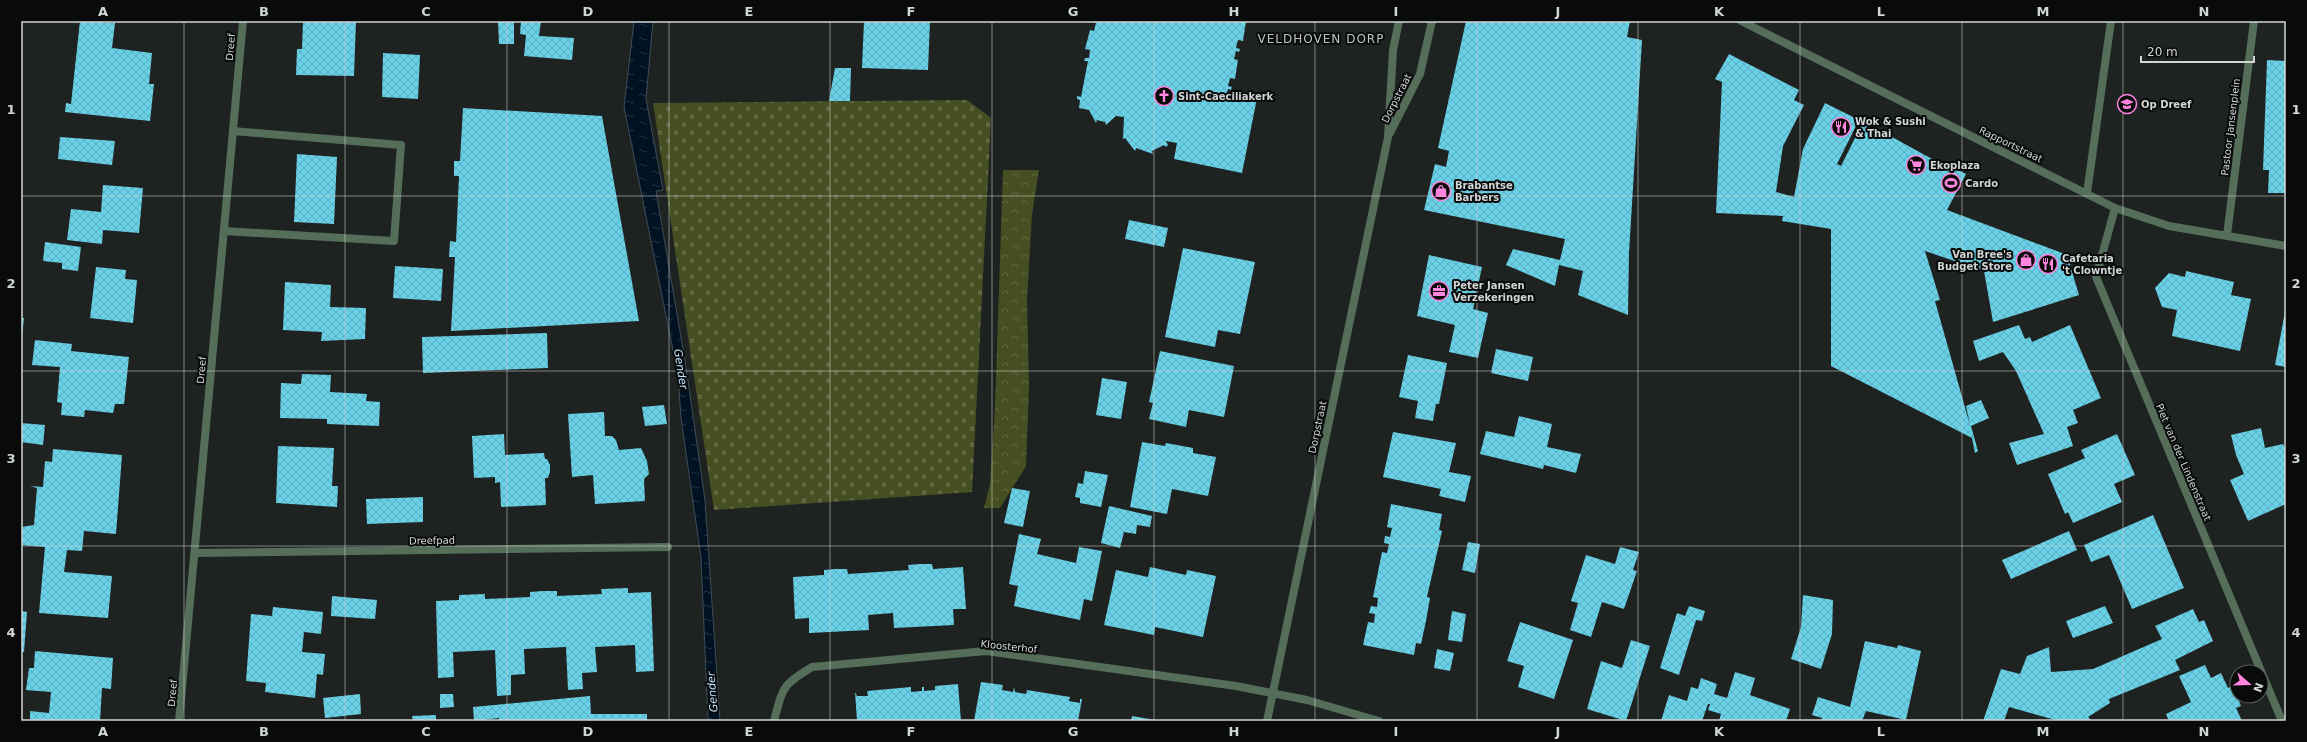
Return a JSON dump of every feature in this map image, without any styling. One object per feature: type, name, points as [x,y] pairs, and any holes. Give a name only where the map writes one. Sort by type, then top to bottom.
[{"type":"street","name":"Dreef","points":[[179,721],[243,21]]},
{"type":"street","name":"Dorpstraat","points":[[1267,721],[1388,137],[1393,50],[1399,21]]},
{"type":"street","name":"Dorpstraat","points":[[1388,137],[1420,74],[1432,21]]},
{"type":"street","name":"Rapportstraat","points":[[1741,21],[2116,208],[2169,226],[2286,246]]},
{"type":"street","points":[[2087,193],[2111,21]]},
{"type":"street","name":"Pastoor Jansenplein","points":[[2227,235],[2254,21]]},
{"type":"street","points":[[224,230],[394,241],[400,145],[233,131]]},
{"type":"street","name":"Piet van der Lindenstraat","points":[[2116,208],[2096,277],[2282,721]]},
{"type":"street","name":"Dreefpad","points":[[195,552],[668,547]]},
{"type":"street","name":"Kloosterhof","points":[[774,721],[780,698],[788,682],[812,667],[986,651],[1236,686],[1307,700],[1379,721]]},
{"type":"green space","points":[[967,100],[991,118],[972,492],[714,510],[653,103]]},
{"type":"green space","points":[[1003,170],[1039,170],[1032,214],[1027,299],[1029,387],[1026,466],[1000,508],[984,508],[990,484],[995,407]]},
{"type":"water","name":"Gender","points":[[634,21],[653,21],[646,99],[663,190],[656,191],[686,367],[705,500],[720,721],[708,721],[701,558],[681,418],[678,375],[624,107]]},
{"type":"building","points":[[80,21],[115,23],[112,48],[152,53],[149,84],[154,84],[150,121],[65,112],[66,103],[71,104]]},
{"type":"building","points":[[303,21],[356,21],[354,76],[296,75],[297,49],[302,49]]},
{"type":"building","points":[[498,21],[514,21],[514,44],[499,44]]},
{"type":"building","points":[[521,21],[541,21],[539,36],[574,38],[572,60],[524,56],[526,35],[520,34]]},
{"type":"building","points":[[864,21],[930,21],[928,70],[862,68]]},
{"type":"building","name":"Sint-Caeciliakerk","points":[[1090,21],[1246,21],[1243,41],[1238,40],[1236,48],[1240,49],[1239,52],[1236,51],[1234,59],[1238,60],[1235,79],[1230,78],[1228,86],[1232,87],[1231,90],[1228,89],[1227,92],[1257,98],[1242,173],[1174,159],[1177,143],[1166,141],[1168,145],[1166,147],[1164,145],[1152,151],[1153,154],[1136,148],[1135,151],[1125,138],[1123,139],[1124,117],[1116,116],[1106,125],[1105,122],[1097,120],[1096,123],[1089,110],[1079,108],[1080,100],[1077,99],[1077,96],[1081,97],[1088,61],[1084,61],[1085,58],[1089,58],[1090,50],[1085,49],[1090,30],[1094,31],[1096,23]]},
{"type":"building","points":[[1466,21],[1630,21],[1627,37],[1642,40],[1629,253],[1628,315],[1578,295],[1583,271],[1559,265],[1555,286],[1506,265],[1513,249],[1560,260],[1565,239],[1424,210],[1435,164],[1446,167],[1449,151],[1438,148]]},
{"type":"building","points":[[383,53],[420,55],[418,99],[382,97]]},
{"type":"building","points":[[1729,54],[1799,90],[1794,100],[1804,105],[1783,146],[1776,192],[1794,197],[1803,149],[1825,103],[1859,120],[1837,164],[1841,166],[1862,124],[1882,134],[1883,132],[1943,165],[1944,163],[1966,174],[1947,210],[2073,257],[2070,265],[2079,295],[1993,322],[1984,271],[1925,251],[1940,300],[1935,301],[1970,425],[1966,406],[1981,400],[1989,418],[1971,426],[1978,451],[1975,453],[1972,438],[1831,366],[1831,229],[1782,221],[1783,216],[1716,213],[1722,82],[1715,79]]},
{"type":"building","points":[[2267,60],[2286,61],[2286,193],[2268,193],[2269,170],[2263,170]]},
{"type":"building","points":[[835,68],[851,68],[850,101],[829,101]]},
{"type":"building","points":[[463,108],[602,116],[639,321],[451,331],[455,257],[449,257],[450,241],[456,242],[459,176],[454,176],[454,161],[460,161]]},
{"type":"building","points":[[60,137],[115,141],[112,165],[58,159]]},
{"type":"building","points":[[297,154],[337,157],[334,224],[294,222]]},
{"type":"building","points":[[103,185],[143,188],[139,233],[103,230],[102,244],[67,240],[71,209],[101,212]]},
{"type":"building","points":[[1129,220],[1168,228],[1164,247],[1125,239]]},
{"type":"building","points":[[45,242],[81,247],[78,271],[62,269],[62,263],[43,261]]},
{"type":"building","points":[[1183,248],[1255,262],[1240,334],[1218,330],[1215,347],[1165,337]]},
{"type":"building","points":[[1429,255],[1482,267],[1473,309],[1488,313],[1478,358],[1449,352],[1455,325],[1417,316]]},
{"type":"building","points":[[395,266],[443,269],[441,301],[393,298]]},
{"type":"building","points":[[96,267],[126,270],[125,279],[137,280],[133,323],[90,318]]},
{"type":"building","points":[[2186,271],[2234,282],[2231,295],[2251,299],[2240,351],[2172,336],[2177,310],[2162,307],[2155,288],[2169,273],[2185,277]]},
{"type":"building","points":[[285,282],[331,285],[330,307],[366,308],[365,339],[321,341],[322,332],[283,330]]},
{"type":"building","points":[[2286,312],[2286,367],[2275,365]]},
{"type":"building","points":[[21,318],[24,318],[22,335],[21,334]]},
{"type":"building","points":[[2019,325],[2025,339],[2030,337],[2032,342],[2070,325],[2101,398],[2073,410],[2078,423],[2067,427],[2073,446],[2017,465],[2009,443],[2044,434],[2016,371],[2003,352],[1979,361],[1973,341]]},
{"type":"building","points":[[547,333],[548,368],[423,373],[422,337]]},
{"type":"building","points":[[35,340],[72,344],[71,351],[129,357],[124,404],[115,404],[113,413],[85,410],[84,417],[61,415],[62,403],[57,402],[60,367],[32,365]]},
{"type":"building","points":[[1496,349],[1533,357],[1528,381],[1491,373]]},
{"type":"building","points":[[1160,351],[1234,366],[1224,417],[1189,410],[1186,427],[1149,419],[1153,403],[1149,402]]},
{"type":"building","points":[[1408,355],[1447,363],[1439,404],[1436,404],[1433,421],[1415,418],[1418,401],[1399,397]]},
{"type":"building","points":[[302,374],[331,375],[330,392],[367,394],[366,401],[380,402],[379,426],[327,424],[327,419],[280,418],[281,383],[301,384]]},
{"type":"building","points":[[1102,378],[1127,382],[1121,419],[1096,415]]},
{"type":"building","points":[[664,405],[667,424],[645,426],[642,407]]},
{"type":"building","points":[[604,412],[605,436],[612,436],[616,440],[619,450],[641,448],[647,461],[649,474],[644,479],[645,501],[595,504],[593,475],[572,477],[568,414]]},
{"type":"building","points":[[1519,416],[1552,424],[1547,447],[1581,454],[1576,473],[1544,465],[1543,469],[1480,454],[1486,431],[1514,437]]},
{"type":"building","points":[[21,423],[45,425],[43,445],[21,442]]},
{"type":"building","points":[[2261,428],[2265,448],[2283,444],[2286,451],[2286,504],[2248,521],[2230,480],[2244,474],[2236,455],[2231,435]]},
{"type":"building","points":[[1393,432],[1456,443],[1449,472],[1471,476],[1465,502],[1439,496],[1441,489],[1383,477]]},
{"type":"building","points":[[504,434],[505,455],[544,453],[545,459],[547,459],[550,465],[548,478],[545,478],[546,505],[501,507],[500,482],[495,483],[495,477],[474,478],[472,436]]},
{"type":"building","points":[[2117,434],[2135,475],[2114,484],[2122,502],[2073,523],[2068,512],[2065,514],[2048,474],[2085,458],[2081,450]]},
{"type":"building","points":[[1142,442],[1165,446],[1166,443],[1193,448],[1193,453],[1216,457],[1208,496],[1172,489],[1167,514],[1130,507]]},
{"type":"building","points":[[278,446],[334,448],[332,486],[338,486],[337,507],[276,503]]},
{"type":"building","points":[[53,449],[122,455],[116,534],[84,531],[82,551],[67,550],[64,572],[112,576],[108,618],[39,613],[45,547],[21,545],[21,527],[34,525],[37,488],[30,486],[43,487],[45,461],[52,462]]},
{"type":"building","points":[[1085,471],[1108,475],[1101,507],[1080,503],[1080,498],[1075,497],[1078,483],[1083,484]]},
{"type":"building","points":[[1012,488],[1030,491],[1023,527],[1004,523]]},
{"type":"building","points":[[423,497],[423,522],[367,524],[366,499]]},
{"type":"building","points":[[1391,504],[1442,514],[1439,530],[1442,531],[1427,597],[1430,598],[1426,621],[1421,644],[1416,643],[1414,655],[1363,645],[1368,622],[1374,623],[1375,614],[1369,613],[1371,606],[1377,607],[1378,598],[1373,597],[1382,552],[1387,553],[1389,544],[1384,543],[1385,536],[1390,537],[1392,528],[1387,527]]},
{"type":"building","points":[[1109,506],[1152,516],[1150,527],[1137,525],[1136,534],[1124,532],[1120,548],[1101,543]]},
{"type":"building","points":[[2153,515],[2184,588],[2132,609],[2109,555],[2091,562],[2084,545]]},
{"type":"building","points":[[2069,531],[2077,550],[2011,579],[2002,560]]},
{"type":"building","points":[[1019,534],[1041,539],[1037,554],[1076,563],[1079,547],[1102,551],[1092,601],[1084,599],[1080,620],[1014,606],[1018,586],[1009,584]]},
{"type":"building","points":[[1468,542],[1480,544],[1475,573],[1462,570]]},
{"type":"building","points":[[1620,547],[1639,552],[1633,570],[1637,571],[1624,609],[1602,602],[1591,637],[1570,630],[1578,603],[1571,601],[1586,555],[1615,564]]},
{"type":"building","points":[[932,564],[933,569],[963,567],[966,609],[953,609],[954,625],[894,628],[893,613],[868,615],[869,630],[809,633],[809,618],[795,619],[793,577],[824,575],[824,570],[835,569],[847,569],[848,574],[909,570],[908,565]]},
{"type":"building","points":[[1150,567],[1186,575],[1187,570],[1216,576],[1203,637],[1155,627],[1154,635],[1104,625],[1116,570],[1148,577]]},
{"type":"building","points":[[628,588],[628,593],[651,592],[654,671],[636,672],[635,645],[595,647],[597,672],[582,673],[583,689],[568,690],[566,647],[524,649],[525,674],[511,675],[511,695],[497,696],[495,650],[453,652],[454,677],[438,678],[436,601],[459,600],[459,595],[485,594],[485,599],[530,597],[530,592],[543,591],[557,591],[557,596],[602,594],[601,589]]},
{"type":"building","points":[[1803,595],[1833,600],[1832,634],[1821,669],[1791,659],[1801,627]]},
{"type":"building","points":[[332,596],[377,600],[375,619],[331,616]]},
{"type":"building","points":[[1689,606],[1705,611],[1702,621],[1696,620],[1679,675],[1660,668],[1677,613],[1685,616]]},
{"type":"building","points":[[2105,606],[2113,623],[2073,638],[2066,621]]},
{"type":"building","points":[[273,607],[323,612],[321,634],[304,632],[302,652],[325,654],[323,675],[317,674],[315,698],[265,692],[266,683],[246,681],[251,614],[272,616]]},
{"type":"building","points":[[2193,609],[2199,622],[2204,620],[2213,641],[2175,660],[2180,670],[2109,699],[2110,703],[2088,717],[2092,721],[2059,721],[2009,707],[2004,721],[1983,721],[2001,669],[2020,674],[2027,656],[2049,647],[2051,672],[2093,669],[2162,639],[2155,626]]},
{"type":"building","points":[[21,611],[27,612],[24,652],[21,651]]},
{"type":"building","points":[[1452,611],[1466,614],[1462,642],[1448,640]]},
{"type":"building","points":[[1520,622],[1573,640],[1554,699],[1518,687],[1524,666],[1507,661]]},
{"type":"building","points":[[1631,640],[1650,646],[1626,721],[1587,709],[1601,661],[1622,668]]},
{"type":"building","points":[[1865,641],[1897,648],[1898,645],[1921,651],[1906,720],[1866,711],[1862,721],[1821,721],[1822,718],[1812,715],[1818,697],[1850,707]]},
{"type":"building","points":[[1437,649],[1454,653],[1450,671],[1434,668]]},
{"type":"building","points":[[35,651],[113,658],[111,689],[102,688],[100,721],[30,721],[30,711],[49,713],[51,692],[26,690],[29,668],[34,668]]},
{"type":"building","points":[[2205,665],[2211,678],[2221,673],[2229,688],[2229,704],[2240,704],[2241,706],[2236,708],[2242,721],[2169,721],[2166,714],[2191,702],[2179,676]]},
{"type":"building","points":[[1735,672],[1755,678],[1750,695],[1790,709],[1786,721],[1719,721],[1721,714],[1708,710],[1710,704],[1708,704],[1702,721],[1661,721],[1669,695],[1687,701],[1691,687],[1698,689],[1701,678],[1717,684],[1714,694],[1727,698]]},
{"type":"building","points":[[981,682],[1003,685],[1002,690],[1013,692],[1014,687],[1015,692],[1026,694],[1027,690],[1070,697],[1069,701],[1080,703],[1080,699],[1082,699],[1078,721],[974,721]]},
{"type":"building","points":[[958,684],[961,721],[857,721],[855,692],[857,696],[868,696],[867,691],[911,687],[911,692],[922,691],[922,687],[924,687],[924,691],[935,690],[935,686]]},
{"type":"building","points":[[360,694],[361,714],[325,718],[323,698]]},
{"type":"building","points":[[440,694],[453,694],[454,707],[440,708]]},
{"type":"building","points":[[590,696],[591,714],[647,714],[647,721],[499,721],[499,718],[474,721],[473,707]]},
{"type":"building","points":[[436,715],[436,721],[413,721],[412,716]]},
{"type":"building","points":[[1132,716],[1155,720],[1155,721],[1131,721]]},
{"type":"place","name":"Sint-Caeciliakerk","points":[[1164,96]]},
{"type":"place","name":"Op Dreef","points":[[2127,104]]},
{"type":"place","name":"Wok & Sushi & Thai","points":[[1841,127]]},
{"type":"place","name":"Ekoplaza","points":[[1916,165]]},
{"type":"place","name":"Cardo","points":[[1951,183]]},
{"type":"place","name":"Brabantse Barbers","points":[[1441,191]]},
{"type":"place","name":"Van Bree's Budget Store","points":[[2026,260]]},
{"type":"place","name":"Cafetaria 't Clowntje","points":[[2048,264]]},
{"type":"place","name":"Peter Jansen Verzekeringen","points":[[1439,291]]},
{"type":"district","name":"VELDHOVEN DORP","points":[[1321,39]]}]
